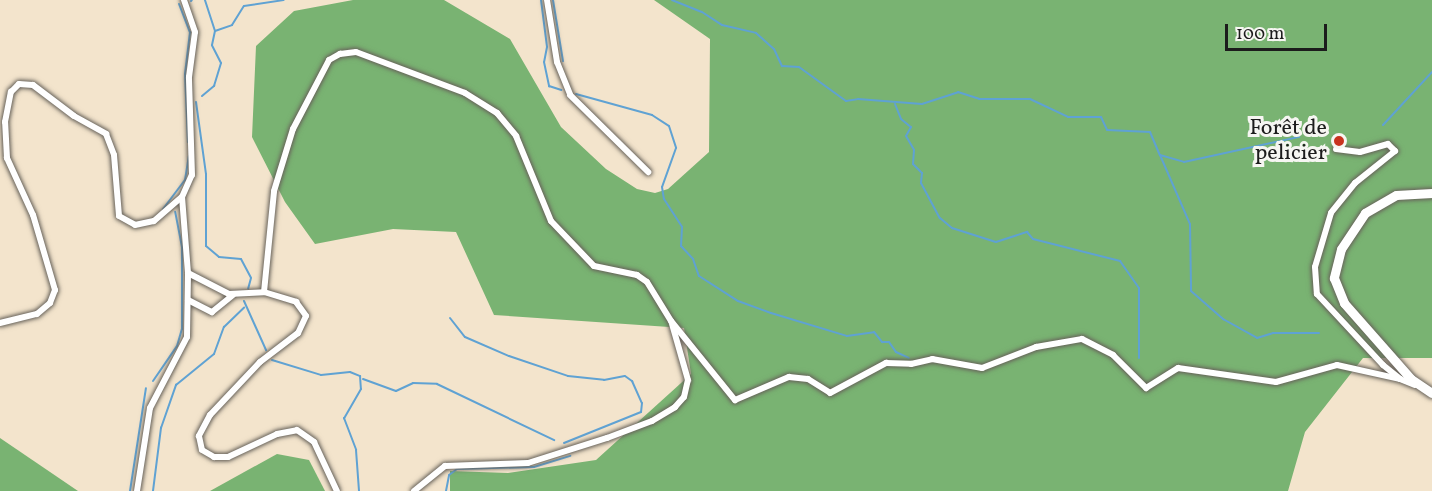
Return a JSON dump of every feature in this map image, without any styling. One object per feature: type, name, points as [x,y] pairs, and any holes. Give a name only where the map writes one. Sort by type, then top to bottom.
[{"type":"street","points":[[137,491],[148,415],[185,340],[188,273],[182,197],[193,166],[189,91],[195,36],[183,0]]},
{"type":"street","points":[[546,0],[556,57],[570,95],[648,172]]},
{"type":"street","points":[[264,292],[274,191],[293,129],[329,60],[340,54],[356,52],[465,93],[497,113],[516,136],[551,221],[594,266],[637,275],[647,282],[670,321],[735,400],[789,377],[808,379],[830,393],[890,362],[911,364],[932,359],[982,368],[1036,347],[1082,339],[1113,354],[1144,388],[1178,368],[1276,382],[1337,365],[1400,379],[1432,393]]},
{"type":"street","points":[[0,323],[37,314],[50,303],[55,290],[33,215],[7,158],[6,114],[15,86],[28,83],[41,88],[74,116],[108,136],[114,155],[117,207],[124,221],[140,225],[150,223],[182,197]]},
{"type":"street","points":[[1336,148],[1360,152],[1388,144],[1395,151],[1355,183],[1331,213],[1316,267],[1317,294],[1400,379]]},
{"type":"street","points":[[1418,386],[1340,296],[1334,278],[1341,249],[1365,213],[1396,195],[1432,193]]},
{"type":"street","points":[[188,273],[233,295],[264,292],[299,304],[305,311],[305,324],[260,362],[210,414],[199,436],[200,448],[214,457],[228,457],[277,434],[297,430],[314,442],[337,491]]},
{"type":"street","points":[[188,300],[212,312],[233,295]]},
{"type":"street","points":[[414,491],[446,466],[528,463],[607,438],[652,421],[675,408],[684,397],[688,380],[670,321]]},
{"type":"green space","points":[[353,0],[444,0],[510,39],[561,127],[606,169],[637,189],[655,193],[668,189],[709,152],[710,39],[654,0],[1432,0],[1432,358],[1363,358],[1305,432],[1288,491],[450,491],[450,471],[508,473],[596,460],[691,374],[684,328],[494,315],[456,232],[393,229],[315,244],[285,202],[252,137],[256,46],[294,11]]},
{"type":"green space","points":[[0,438],[78,491],[0,491]]},
{"type":"green space","points":[[277,454],[309,460],[325,491],[210,491]]},
{"type":"waterway","points":[[202,96],[214,86],[221,63],[212,45],[215,31],[205,0]]},
{"type":"waterway","points":[[215,31],[232,25],[244,6],[284,0]]},
{"type":"waterway","points":[[541,0],[547,47],[544,62],[549,86],[561,90]]},
{"type":"waterway","points":[[553,0],[563,61]]},
{"type":"waterway","points":[[672,0],[702,12],[722,25],[756,33],[774,49],[782,66],[799,67],[846,101],[858,99],[922,104],[958,92],[979,99],[1030,99],[1068,117],[1101,117],[1107,130],[1150,132],[1160,155],[1184,162],[1299,137]]},
{"type":"waterway","points":[[179,4],[190,32],[185,74],[188,142]]},
{"type":"waterway","points":[[1383,125],[1432,72]]},
{"type":"waterway","points":[[576,94],[652,115],[669,126],[676,148],[662,187],[664,199],[682,227],[681,246],[693,259],[699,276],[738,301],[771,313],[847,336],[874,332],[882,342],[889,342],[896,352],[909,358]]},
{"type":"waterway","points":[[196,102],[206,174],[206,246],[219,257],[241,259],[251,278],[248,289]]},
{"type":"waterway","points":[[895,104],[901,119],[911,127],[906,136],[914,150],[913,164],[922,173],[921,183],[940,218],[952,228],[996,242],[1027,232],[1033,239],[1120,261],[1139,288],[1139,358]]},
{"type":"waterway","points":[[1160,155],[1190,224],[1191,291],[1223,319],[1257,338],[1273,333],[1319,333]]},
{"type":"waterway","points":[[163,209],[185,180],[189,156]]},
{"type":"waterway","points":[[153,381],[177,346],[182,329],[182,247],[175,212]]},
{"type":"waterway","points":[[244,301],[266,350]]},
{"type":"waterway","points":[[153,491],[161,428],[176,385],[214,354],[224,327],[244,308]]},
{"type":"waterway","points":[[450,318],[465,337],[509,356],[568,376],[604,380],[625,376],[632,381],[642,403],[641,412],[564,443]]},
{"type":"waterway","points":[[272,360],[321,375],[350,372],[360,376],[361,389],[344,418],[356,450],[359,491]]},
{"type":"waterway","points":[[363,379],[396,391],[413,383],[437,384],[554,440]]},
{"type":"waterway","points":[[130,491],[146,388]]},
{"type":"waterway","points":[[446,491],[449,475],[457,469],[534,467],[570,456]]},
{"type":"place","name":"Forêt de pelicier","points":[[1339,141]]}]
